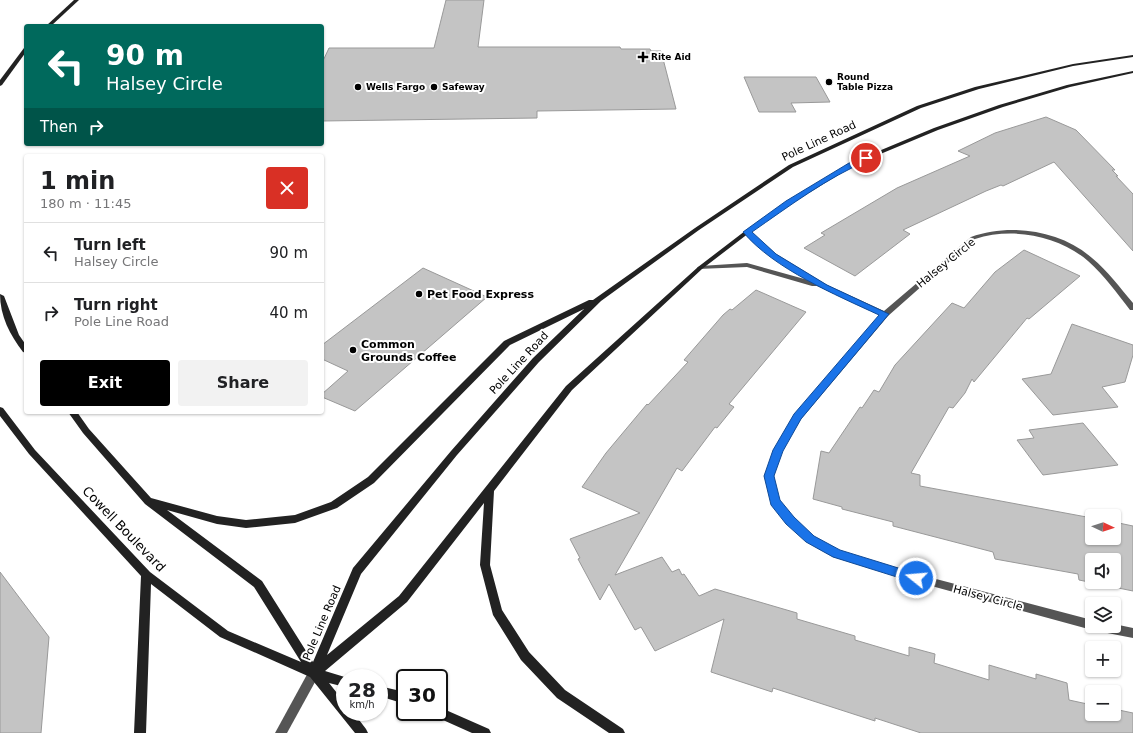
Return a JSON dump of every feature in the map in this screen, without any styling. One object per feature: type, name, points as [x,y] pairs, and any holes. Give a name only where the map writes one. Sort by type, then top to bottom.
[{"type":"main road","points":[[50,24],[77,0]]},
{"type":"main road","points":[[0,84],[24,51]]},
{"type":"main road","name":"Pole Line Road","points":[[314,673],[357,571],[459,448],[536,360],[598,299],[697,229],[791,166],[912,111],[977,88],[1065,66],[1133,56]]},
{"type":"main road","name":"Pole Line Road","points":[[314,673],[403,599],[569,388],[700,268],[747,232],[789,203],[852,164],[936,129],[1001,106],[1069,86],[1133,72]]},
{"type":"main road","points":[[0,296],[15,336],[24,347]]},
{"type":"main road","points":[[148,501],[217,520],[246,524],[295,519],[334,505],[370,480],[508,343],[598,299]]},
{"type":"main road","name":"Cowell Boulevard","points":[[0,410],[32,452],[146,575],[224,634],[314,673],[336,679]]},
{"type":"main road","name":"Cowell Boulevard","points":[[73,414],[86,431],[148,501],[258,584],[314,673],[362,733]]},
{"type":"main road","points":[[489,490],[485,565],[497,612],[525,656],[561,694],[619,733]]},
{"type":"main road","points":[[140,733],[146,575]]},
{"type":"main road","points":[[448,716],[485,733]]},
{"type":"street","points":[[747,232],[774,255],[824,287]]},
{"type":"street","name":"Halsey Circle","points":[[1085,623],[916,578],[837,554],[810,539],[790,520],[775,502],[769,476],[778,450],[798,417],[885,314],[974,238],[992,233],[1036,235],[1053,238],[1072,246],[1090,259],[1133,308]]},
{"type":"street","points":[[700,268],[747,265],[824,287],[885,314]]},
{"type":"street","points":[[1121,631],[1133,633]]},
{"type":"street","points":[[282,733],[314,673]]},
{"type":"building","name":"Safeway","points":[[446,0],[484,0],[478,47],[620,47],[621,49],[650,49],[651,51],[661,51],[676,109],[537,111],[537,118],[324,121],[324,59],[329,48],[434,48]]},
{"type":"building","points":[[744,77],[816,77],[830,102],[791,103],[796,112],[759,112]]},
{"type":"building","points":[[1046,117],[1076,130],[1115,170],[1112,170],[1133,194],[1133,251],[1054,162],[1003,186],[1001,185],[986,191],[903,230],[910,234],[855,276],[804,248],[825,235],[821,233],[897,188],[970,156],[958,151],[995,133]]},
{"type":"building","points":[[1024,250],[1080,276],[1029,319],[1027,318],[974,382],[972,379],[965,393],[953,408],[949,407],[911,473],[920,475],[920,486],[1085,517],[1085,545],[1121,545],[1121,523],[1133,526],[1133,591],[1121,589],[1121,553],[1085,553],[1085,581],[1079,580],[1078,574],[995,559],[993,552],[893,526],[893,522],[842,509],[842,507],[813,499],[821,451],[829,453],[860,407],[862,408],[874,390],[879,392],[895,365],[952,303],[964,308],[995,272]]},
{"type":"building","points":[[423,268],[487,297],[355,411],[324,398],[324,392],[348,371],[324,360],[324,343]]},
{"type":"building","points":[[756,290],[806,312],[729,404],[734,407],[717,428],[715,427],[682,471],[677,468],[615,575],[662,557],[672,572],[679,569],[682,575],[684,574],[699,596],[715,589],[797,613],[797,619],[855,636],[855,640],[909,656],[909,647],[935,654],[934,663],[989,680],[989,665],[1036,679],[1036,674],[1067,683],[1069,700],[1085,703],[1085,721],[1121,721],[1121,710],[1133,713],[1133,733],[921,733],[875,718],[875,721],[773,688],[772,692],[711,672],[724,619],[655,651],[641,627],[635,630],[609,584],[600,600],[578,559],[580,558],[570,539],[640,513],[582,487],[606,453],[647,404],[648,405],[688,362],[684,360],[723,315],[730,309],[732,310]]},
{"type":"building","points":[[1072,324],[1133,345],[1133,355],[1125,382],[1102,387],[1118,407],[1053,415],[1022,379],[1051,374]]},
{"type":"building","points":[[1083,423],[1118,465],[1043,475],[1017,440],[1034,438],[1029,430]]},
{"type":"building","points":[[0,572],[49,637],[41,733],[0,733]]},
{"type":"place","name":"Rite Aid","points":[[643,57]]},
{"type":"place","name":"Round Table Pizza","points":[[829,82]]},
{"type":"place","name":"Wells Fargo","points":[[358,87]]},
{"type":"place","name":"Safeway","points":[[434,87]]},
{"type":"place","name":"Pet Food Express","points":[[419,294]]},
{"type":"place","name":"Common Grounds Coffee","points":[[353,350]]},
{"type":"route","points":[[866,158],[852,164],[789,203],[747,232],[774,255],[824,287],[885,314],[798,417],[778,450],[769,476],[775,502],[790,520],[810,539],[837,554],[916,578]]}]
